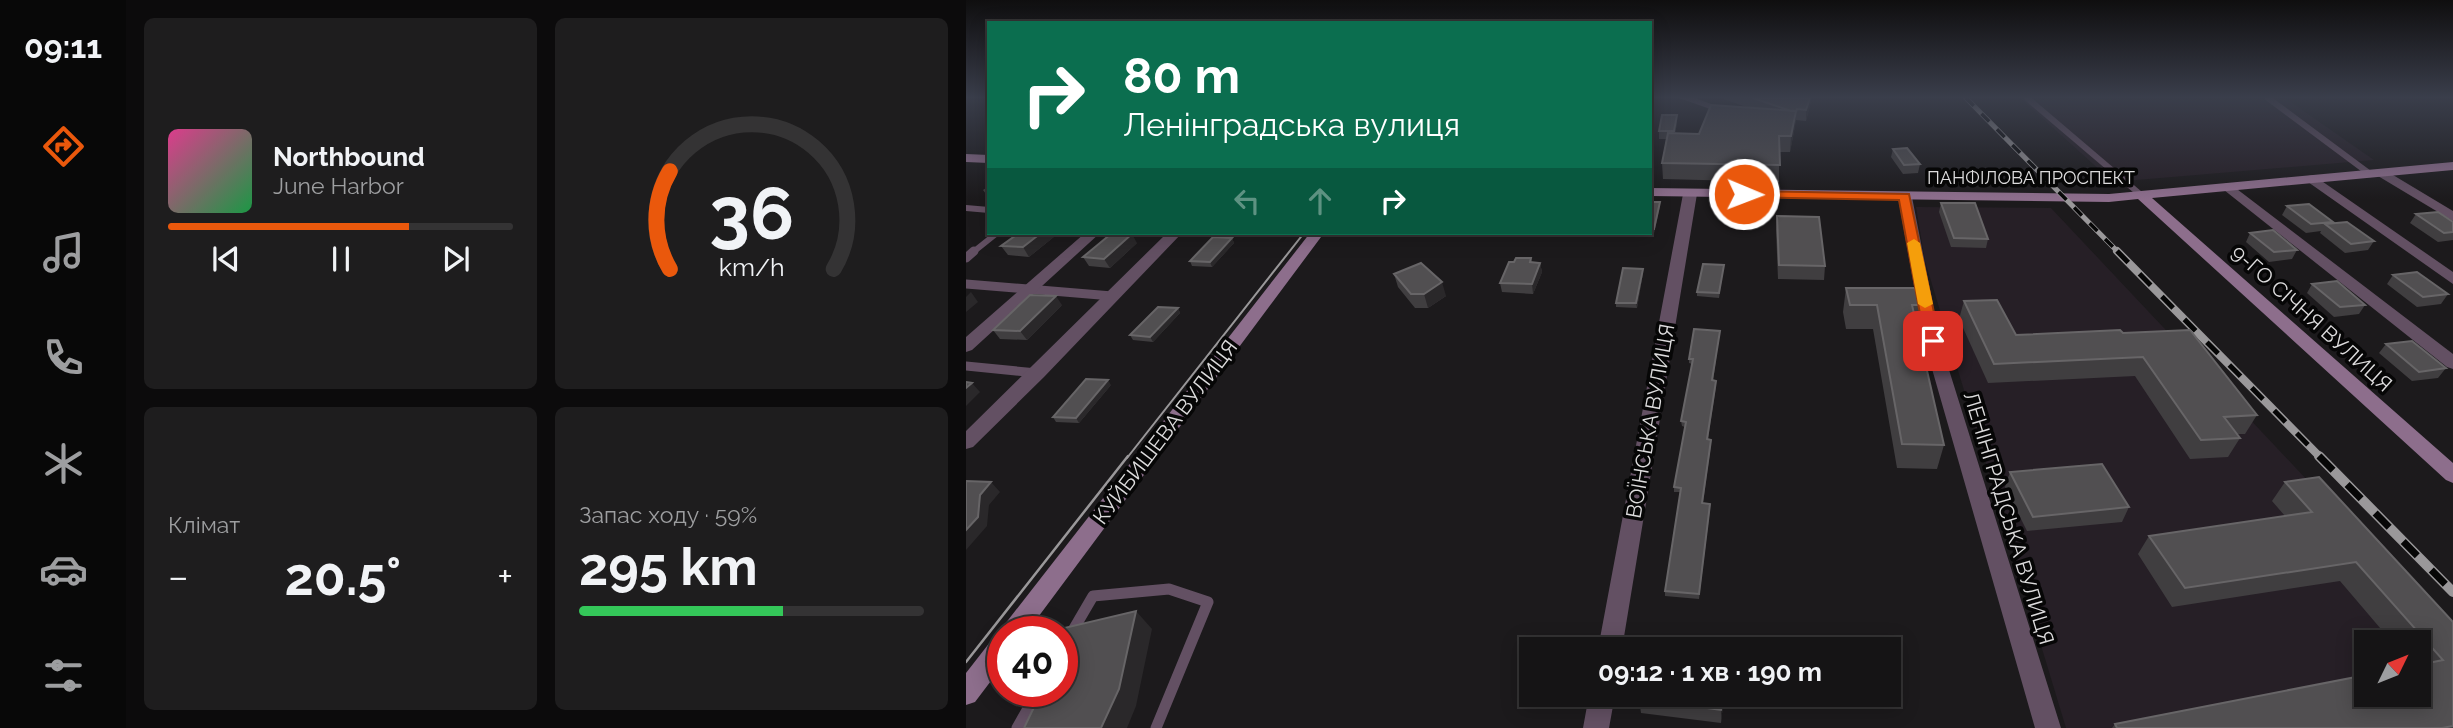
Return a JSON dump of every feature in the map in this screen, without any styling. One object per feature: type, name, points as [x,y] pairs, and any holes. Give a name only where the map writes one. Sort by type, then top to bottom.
[{"type":"street","points":[[966,158],[987,159]]},
{"type":"street","name":"ПАНФІЛОВА ПРОСПЕКТ","points":[[1652,192],[2109,198],[2453,166]]},
{"type":"street","points":[[966,169],[987,170]]},
{"type":"street","points":[[2377,174],[2453,217]]},
{"type":"street","points":[[2313,180],[2453,279]]},
{"type":"street","points":[[2229,187],[2453,363]]},
{"type":"street","name":"ВОЇНСЬКА ВУЛИЦЯ","points":[[1612,637],[1690,194]]},
{"type":"street","name":"9-ГО СІЧНЯ ВУЛИЦЯ","points":[[2141,195],[2453,475]]},
{"type":"street","name":"ЛЕНІНГРАДСЬКА ВУЛИЦЯ","points":[[1905,197],[1933,341],[2048,728]]},
{"type":"street","points":[[966,346],[1091,235]]},
{"type":"street","points":[[966,442],[1038,373],[1173,235]]},
{"type":"street","name":"КУЙБИШЕВА ВУЛИЦЯ","points":[[1025,616],[1315,235]]},
{"type":"street","points":[[966,693],[987,666]]},
{"type":"street","points":[[1596,728],[1600,707]]},
{"type":"lane","points":[[2068,132],[2141,195]]},
{"type":"lane","points":[[2318,132],[2377,174]]},
{"type":"lane","points":[[966,208],[987,210]]},
{"type":"lane","points":[[966,258],[995,235]]},
{"type":"lane","points":[[966,285],[1112,296]]},
{"type":"lane","points":[[966,366],[1038,373]]},
{"type":"lane","points":[[1078,622],[1093,596],[1169,589],[1208,602],[1156,728]]},
{"type":"lane","points":[[1017,728],[1029,707]]},
{"type":"shaded area","points":[[2058,132],[2334,132],[2374,160],[2113,182]]},
{"type":"shaded area","points":[[1916,207],[2051,208],[2453,635],[2453,728],[2066,728],[1925,261]]},
{"type":"building","points":[[1792,132],[1791,136],[1779,136],[1780,165],[1662,163],[1668,133]]},
{"type":"building","points":[[1907,148],[1920,164],[1904,165],[1893,149]]},
{"type":"building","points":[[1652,202],[1660,202],[1654,229]]},
{"type":"building","points":[[1941,203],[1975,203],[1988,239],[1954,238]]},
{"type":"building","points":[[2309,204],[2333,222],[2311,224],[2287,206]]},
{"type":"building","points":[[2438,212],[2453,222],[2453,232],[2444,233],[2416,214]]},
{"type":"building","points":[[1777,216],[1819,217],[1825,266],[1779,265]]},
{"type":"building","points":[[2347,222],[2374,241],[2351,244],[2325,224]]},
{"type":"building","points":[[2273,230],[2297,250],[2274,252],[2250,233]]},
{"type":"building","points":[[1016,235],[1038,235],[1023,247],[1001,246]]},
{"type":"building","points":[[1110,235],[1131,235],[1104,259],[1083,257]]},
{"type":"building","points":[[1213,237],[1232,238],[1210,262],[1190,261]]},
{"type":"building","points":[[1516,258],[1531,258],[1530,262],[1540,263],[1532,284],[1500,283],[1509,262],[1514,262]]},
{"type":"building","points":[[1421,263],[1442,282],[1424,294],[1411,294],[1394,274]]},
{"type":"building","points":[[1703,264],[1724,265],[1719,293],[1697,292]]},
{"type":"building","points":[[1623,268],[1643,269],[1636,303],[1616,303]]},
{"type":"building","points":[[2417,272],[2448,294],[2423,297],[2393,275]]},
{"type":"building","points":[[2337,281],[2365,305],[2340,307],[2312,284]]},
{"type":"building","points":[[1846,288],[1915,288],[1920,305],[1912,305],[1944,445],[1902,444],[1877,305],[1850,305]]},
{"type":"building","points":[[1030,295],[1056,296],[1020,331],[993,330]]},
{"type":"building","points":[[1997,300],[2016,335],[2190,330],[2257,415],[2224,417],[2240,438],[2201,440],[2143,357],[1994,364],[1964,301]]},
{"type":"building","points":[[1158,307],[1178,308],[1150,337],[1130,335]]},
{"type":"building","points":[[1694,329],[1720,331],[1707,439],[1711,440],[1702,503],[1710,504],[1699,594],[1665,591],[1681,488],[1674,487],[1686,422],[1681,421],[1693,359],[1689,359]]},
{"type":"building","points":[[2412,341],[2446,368],[2419,372],[2386,344]]},
{"type":"building","points":[[1086,379],[1108,380],[1076,418],[1053,417]]},
{"type":"building","points":[[2102,464],[2129,507],[2033,517],[2010,472]]},
{"type":"building","points":[[2319,477],[2453,622],[2453,726],[2117,728],[2115,724],[2354,677],[2354,707],[2431,707],[2431,662],[2443,660],[2431,646],[2431,630],[2416,630],[2356,562],[2185,588],[2149,536],[2312,512],[2285,482]]},
{"type":"building","points":[[966,481],[991,482],[980,495],[978,517],[966,530]]},
{"type":"building","points":[[1136,611],[1119,689],[1101,728],[1024,728],[1034,707],[1078,707],[1078,625]]},
{"type":"building","points":[[1699,707],[1721,707],[1721,710]]},
{"type":"tram line","points":[[1127,458],[1302,235]]},
{"type":"tram line","points":[[966,662],[1128,456]]},
{"type":"railway","points":[[2000,132],[2119,253]]},
{"type":"railway","points":[[2117,251],[2321,458]]},
{"type":"railway","points":[[2319,456],[2453,592]]},
{"type":"slow traffic","points":[[1914,243],[1925,304]]},
{"type":"route","points":[[1744,194],[1905,197],[1933,341]]}]
